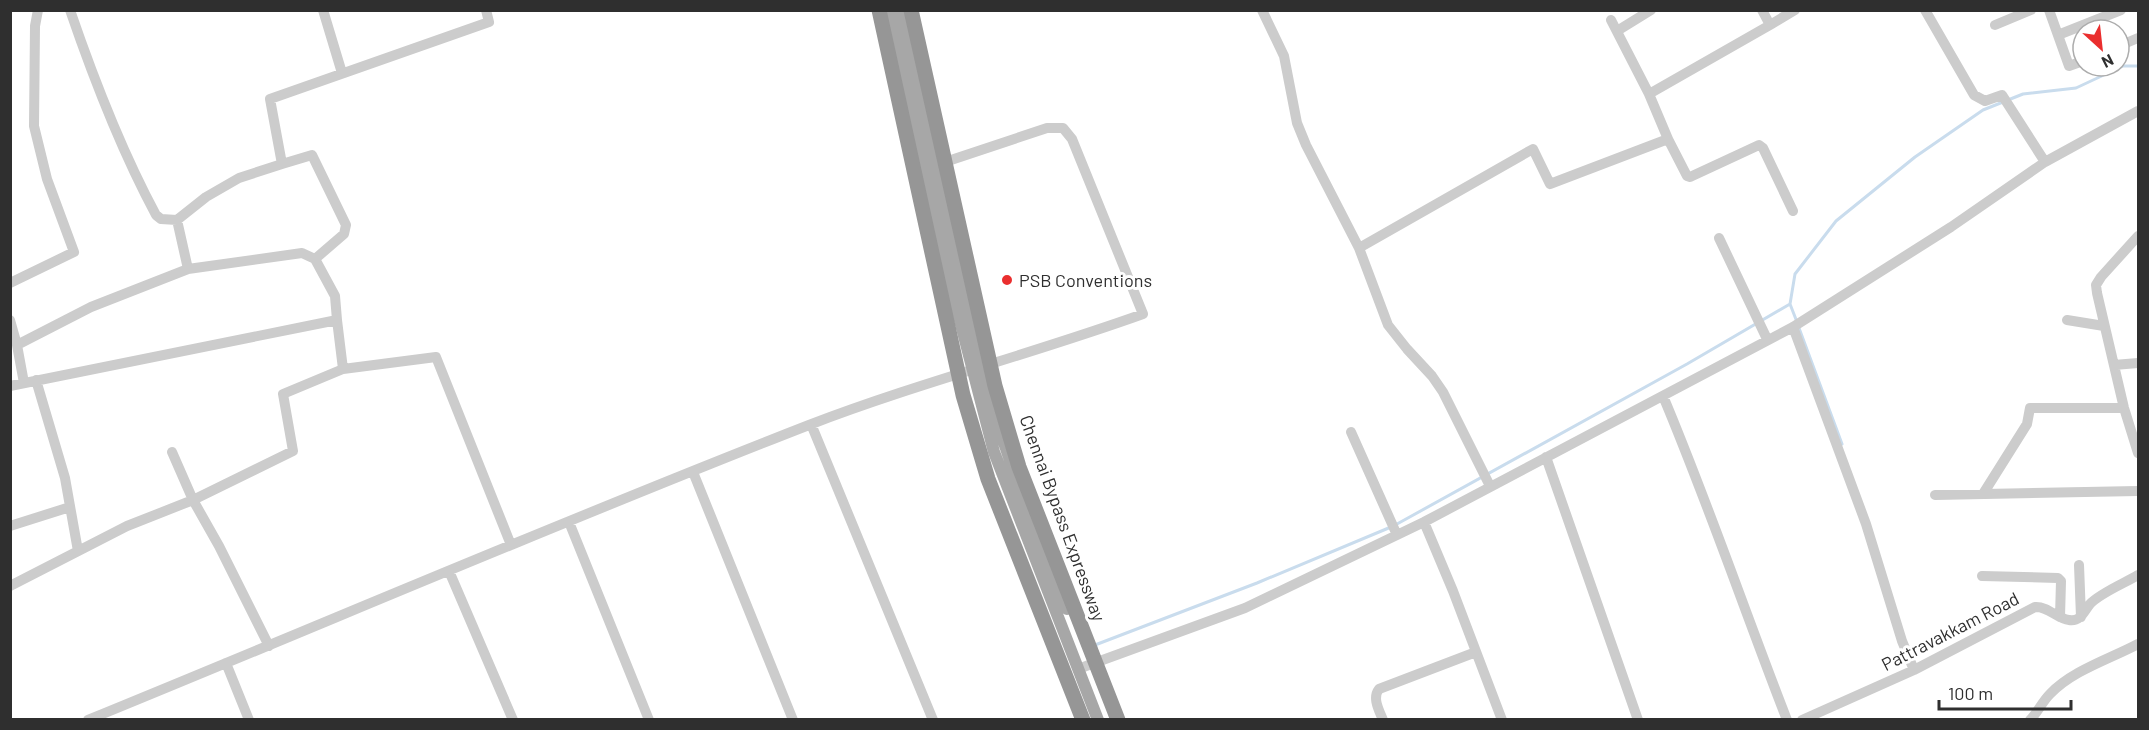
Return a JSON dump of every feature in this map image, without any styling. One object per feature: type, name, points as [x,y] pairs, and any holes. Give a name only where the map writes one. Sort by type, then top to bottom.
[{"type":"highway","points":[[879,10],[963,395],[988,479],[1083,720]]},
{"type":"highway","name":"Chennai Bypass Expressway","points":[[911,10],[995,386],[1019,467],[1118,720]]},
{"type":"main road","points":[[889,10],[976,369]]},
{"type":"main road","points":[[900,10],[935,165],[993,452],[1094,664],[1111,720]]},
{"type":"main road","points":[[1094,664],[1098,720]]},
{"type":"street","points":[[10,283],[74,252],[47,179],[34,126],[35,26],[38,10]]},
{"type":"street","points":[[70,10],[135,175],[156,215],[161,219],[177,220],[206,197],[239,178],[312,155],[346,225],[344,234],[315,258]]},
{"type":"street","points":[[323,10],[342,73]]},
{"type":"street","points":[[282,164],[270,99],[489,22],[486,10]]},
{"type":"street","points":[[1262,10],[1284,56],[1298,123],[1306,145],[1359,248],[1388,325],[1443,392],[1486,479]]},
{"type":"street","points":[[1617,31],[1651,10]]},
{"type":"street","points":[[1762,10],[1770,25]]},
{"type":"street","points":[[1649,94],[1795,10]]},
{"type":"street","points":[[1925,10],[1974,95],[1985,101],[2002,95],[2045,162]]},
{"type":"street","points":[[1995,25],[2031,10]]},
{"type":"street","points":[[2049,10],[2069,66],[2071,65]]},
{"type":"street","points":[[2058,35],[2121,10]]},
{"type":"street","points":[[1611,20],[1687,176],[1690,177],[1759,146],[1763,148],[1793,211]]},
{"type":"street","points":[[1094,664],[1245,608],[1424,522],[1486,479],[1546,457],[1663,396],[1793,327],[1952,227],[2045,162],[2139,111]]},
{"type":"street","points":[[88,720],[811,424],[1143,314],[1072,139],[1063,128],[1047,128],[935,165]]},
{"type":"street","points":[[1359,248],[1533,149],[1550,184],[1668,139]]},
{"type":"street","points":[[177,220],[188,269]]},
{"type":"street","points":[[2139,236],[2096,285],[2124,408],[2139,453]]},
{"type":"street","points":[[1719,238],[1767,339]]},
{"type":"street","points":[[17,345],[91,307],[188,269],[302,253],[315,258],[335,296],[343,369]]},
{"type":"street","points":[[10,320],[65,478],[78,551]]},
{"type":"street","points":[[10,386],[337,320]]},
{"type":"street","points":[[2067,320],[2104,326]]},
{"type":"street","points":[[1793,327],[1866,524],[1902,641],[1914,670]]},
{"type":"street","points":[[10,585],[127,526],[193,500],[293,451],[283,394],[343,369],[436,357],[511,545]]},
{"type":"street","points":[[2114,365],[2139,363]]},
{"type":"street","points":[[1663,396],[1689,458],[1749,624],[1787,720]]},
{"type":"street","points":[[1983,494],[2027,424],[2030,408],[2124,408]]},
{"type":"street","points":[[811,424],[933,720]]},
{"type":"street","points":[[1351,432],[1397,535]]},
{"type":"street","points":[[172,452],[193,500],[219,546],[269,646]]},
{"type":"street","points":[[1546,457],[1638,720]]},
{"type":"street","points":[[693,472],[793,720]]},
{"type":"street","points":[[1935,495],[2139,491]]},
{"type":"street","points":[[10,526],[70,507]]},
{"type":"street","points":[[569,522],[649,720]]},
{"type":"street","points":[[1424,522],[1502,720]]},
{"type":"street","points":[[2079,565],[2081,617]]},
{"type":"street","points":[[449,571],[513,720]]},
{"type":"street","points":[[2081,617],[2092,603],[2139,575]]},
{"type":"street","points":[[1982,576],[2058,578],[2061,581],[2060,617]]},
{"type":"street","name":"Pattravakkam Road","points":[[1802,720],[1914,670],[2035,607],[2041,607],[2067,620],[2081,617]]},
{"type":"street","points":[[2037,717],[2048,695],[2067,680],[2139,644]]},
{"type":"street","points":[[1383,720],[1376,701],[1376,693],[1379,689],[1476,652]]},
{"type":"street","points":[[226,663],[249,720]]},
{"type":"waterway","points":[[1797,322],[1790,304],[1795,274],[1836,221],[1915,157],[1983,110],[2023,94],[2076,88],[2123,66],[2138,66]]},
{"type":"waterway","points":[[1397,524],[1687,364],[1790,304]]},
{"type":"waterway","points":[[1799,328],[1842,444]]},
{"type":"waterway","points":[[1096,647],[1095,645],[1257,583],[1391,527]]},
{"type":"place","name":"PSB Conventions","points":[[1007,280]]}]
